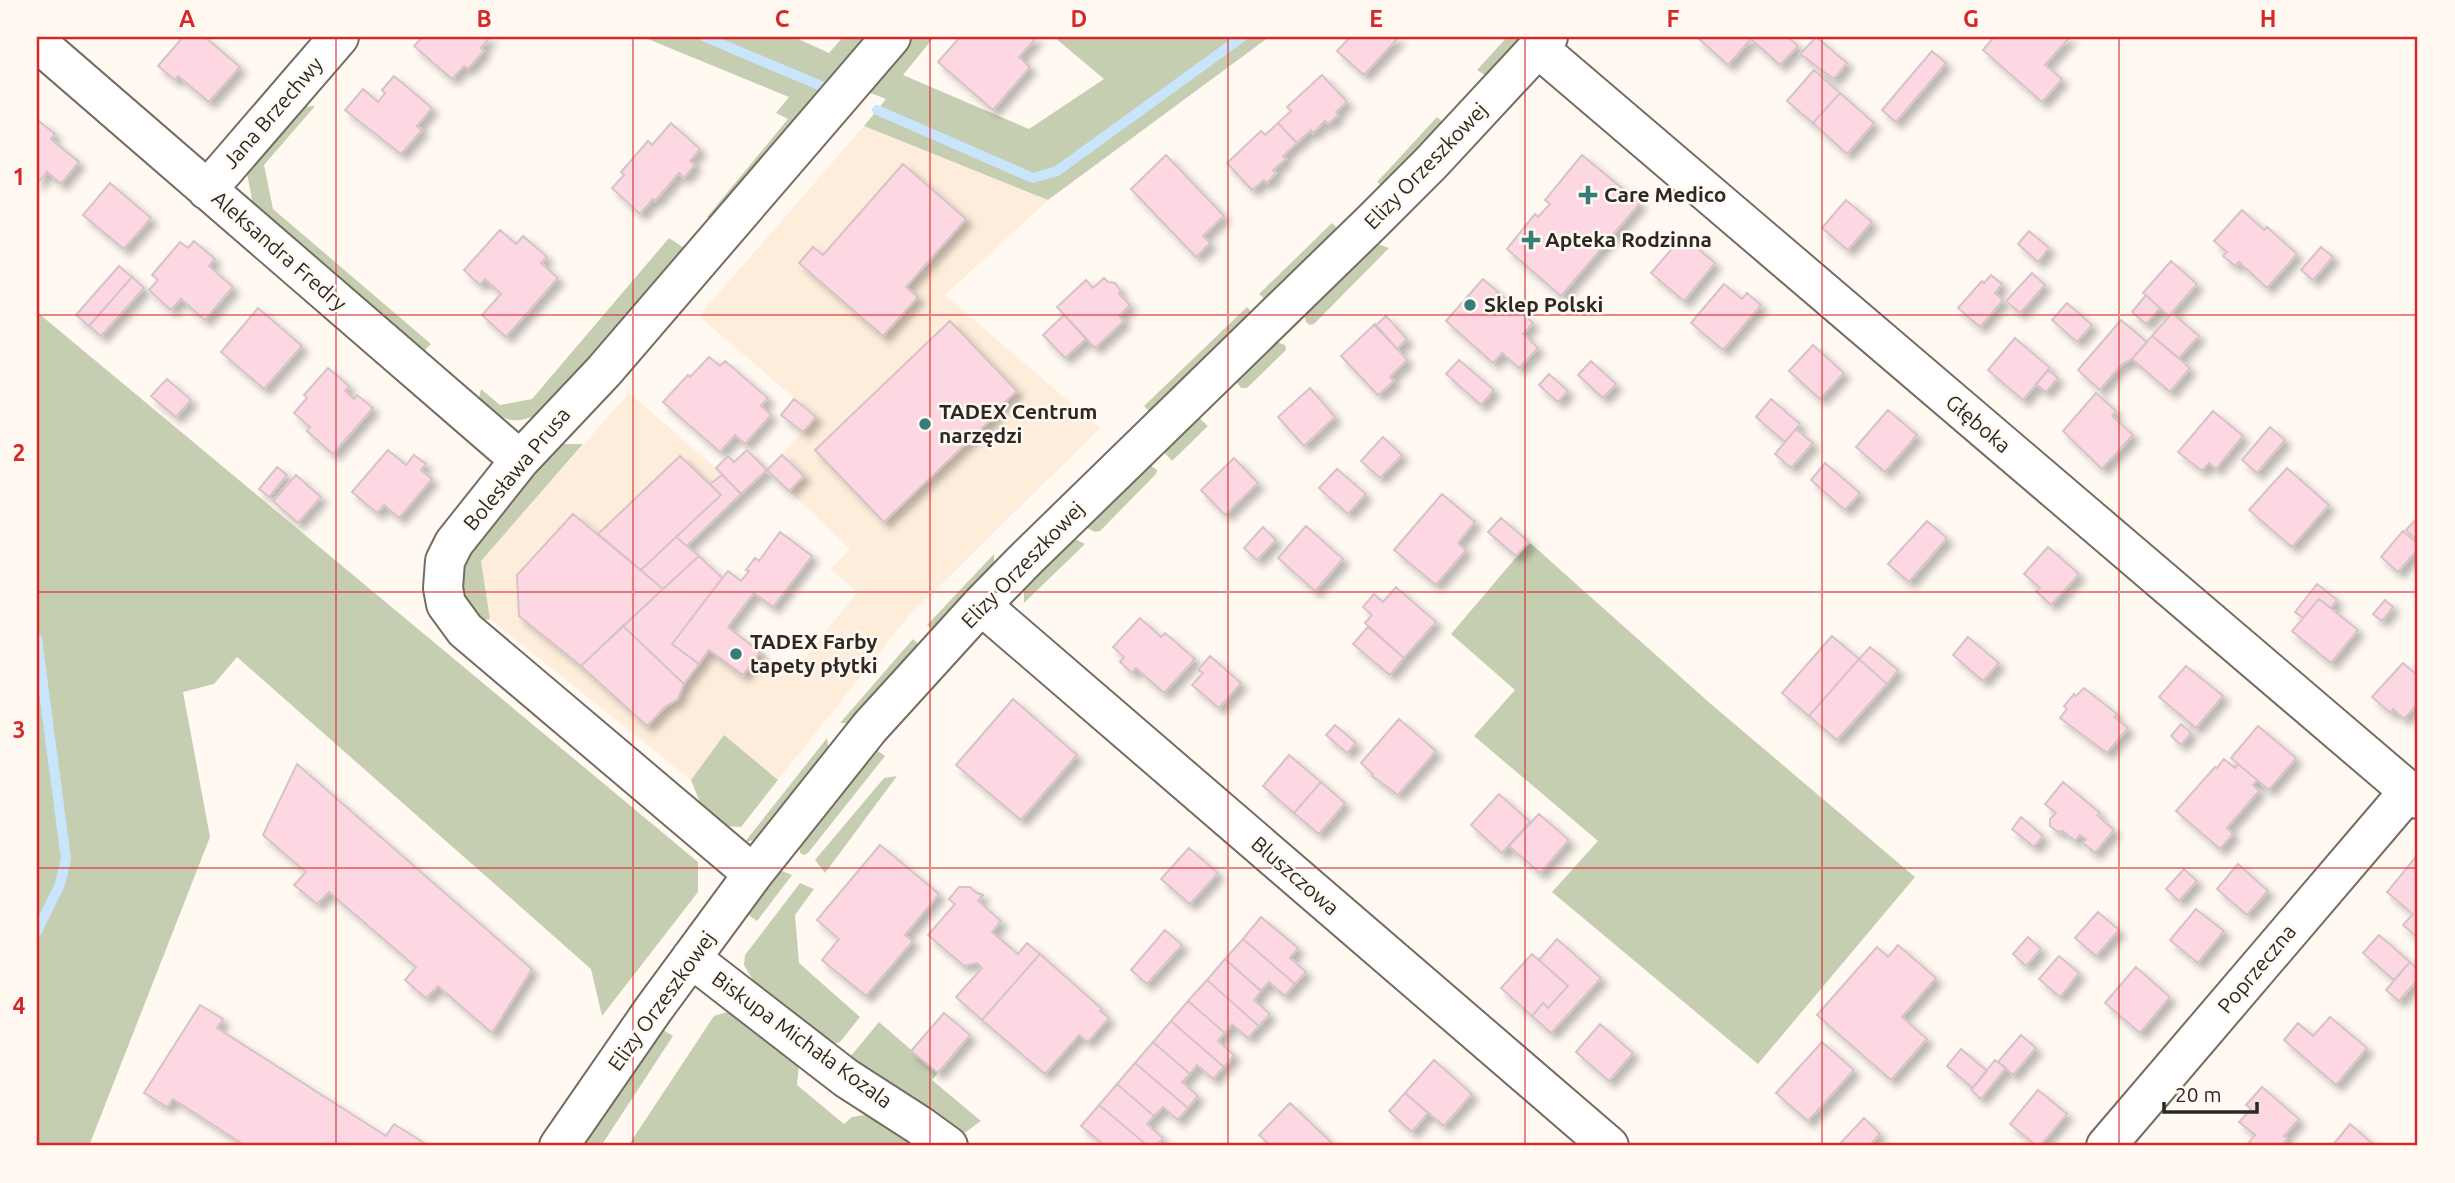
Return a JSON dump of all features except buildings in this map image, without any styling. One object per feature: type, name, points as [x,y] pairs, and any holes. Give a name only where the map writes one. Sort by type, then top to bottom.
[{"type":"street","name":"Jana Brzechwy","points":[[207,190],[339,37]]},
{"type":"street","name":"Bolesława Prusa","points":[[753,874],[465,631],[446,604],[442,576],[445,561],[454,543],[520,460],[604,371],[891,37]]},
{"type":"street","name":"Aleksandra Fredry","points":[[37,42],[520,460]]},
{"type":"street","name":"Elizy Orzeszkowej","points":[[559,1146],[753,874],[870,727],[981,605],[1373,222],[1543,43]]},
{"type":"street","name":"Głęboka","points":[[1543,43],[2414,795]]},
{"type":"street","name":"Bluszczowa","points":[[981,605],[1609,1146]]},
{"type":"street","name":"Poprzeczna","points":[[2106,1146],[2414,795]]},
{"type":"street","name":"Biskupa Michała Kozala","points":[[691,958],[846,1078],[948,1146]]},
{"type":"shaded area","points":[[864,126],[1048,200],[945,295],[1100,428],[907,618],[778,780],[724,735],[691,780],[490,619],[481,561],[629,393],[716,468],[741,494],[688,546],[722,578],[728,571],[754,593],[728,627],[792,674],[857,592],[830,569],[850,549],[767,470],[816,417],[699,316]]},
{"type":"green space","points":[[643,37],[794,37],[829,53],[843,37],[872,37],[713,221],[707,217],[788,119],[776,113],[789,97]]},
{"type":"green space","points":[[906,37],[934,37],[903,75],[1029,129],[1104,79],[1054,37],[1269,37],[1048,200],[864,126],[886,99],[860,89]]},
{"type":"green space","points":[[1507,37],[1521,37],[1486,76],[1477,70]]},
{"type":"green space","points":[[315,106],[264,165],[273,209],[431,344],[424,351],[260,215],[253,205],[247,173],[299,107]]},
{"type":"green space","points":[[1437,117],[1445,124],[1384,187],[1377,182]]},
{"type":"green space","points":[[1332,223],[1339,230],[1267,301],[1259,294]]},
{"type":"green space","points":[[669,238],[686,249],[537,415],[511,420],[499,415],[479,398],[481,389],[500,405],[532,399]]},
{"type":"green space","points":[[1378,244],[1389,248],[1314,324],[1306,322],[1304,314],[1371,246]]},
{"type":"green space","points":[[1247,307],[1253,314],[1151,413],[1144,406]]},
{"type":"green space","points":[[37,312],[698,862],[698,892],[602,1016],[591,969],[237,657],[214,684],[183,692],[210,837],[89,1146],[37,1146]]},
{"type":"green space","points":[[1274,341],[1285,345],[1286,350],[1247,388],[1241,388],[1236,381]]},
{"type":"green space","points":[[1197,416],[1208,426],[1172,461],[1162,450]]},
{"type":"green space","points":[[562,444],[583,444],[481,561],[490,619],[477,622],[464,608],[458,569],[468,549],[552,450]]},
{"type":"green space","points":[[1150,465],[1157,470],[1156,474],[1100,531],[1087,528],[1088,523],[1144,467]]},
{"type":"green space","points":[[1073,538],[1085,544],[1024,603],[1024,585]]},
{"type":"green space","points":[[1529,542],[1712,705],[1915,877],[1758,1064],[1552,892],[1598,841],[1474,736],[1515,690],[1451,634]]},
{"type":"green space","points":[[994,554],[994,566],[935,632],[927,625]]},
{"type":"green space","points":[[913,639],[920,646],[853,723],[840,723]]},
{"type":"green space","points":[[724,735],[778,780],[741,827],[724,826],[701,805],[691,780]]},
{"type":"green space","points":[[827,738],[829,752],[760,838],[744,843]]},
{"type":"green space","points":[[878,751],[885,756],[808,853],[800,853],[799,845],[872,754]]},
{"type":"green space","points":[[897,776],[825,873],[815,860],[884,778]]},
{"type":"green space","points":[[782,871],[792,875],[757,921],[747,914]]},
{"type":"green space","points":[[800,883],[814,889],[795,915],[799,963],[860,1017],[840,1042],[827,1046],[754,982],[744,965],[745,955]]},
{"type":"green space","points":[[744,1007],[800,1054],[797,1085],[844,1124],[852,1117],[870,1114],[917,1146],[628,1146],[714,1016]]},
{"type":"green space","points":[[879,1022],[938,1073],[932,1080],[981,1121],[963,1134],[853,1066],[850,1057]]},
{"type":"green space","points":[[660,1028],[673,1036],[601,1146],[578,1146]]},
{"type":"waterway","points":[[705,37],[826,88]]},
{"type":"waterway","points":[[877,110],[1033,178],[1057,171],[1242,37]]},
{"type":"waterway","points":[[37,639],[66,859],[60,884],[37,931]]},
{"type":"place","name":"Care Medico","points":[[1588,195]]},
{"type":"place","name":"Apteka Rodzinna","points":[[1531,240]]},
{"type":"place","name":"Sklep Polski","points":[[1470,305]]},
{"type":"place","name":"TADEX Centrum narzędzi","points":[[925,424]]},
{"type":"place","name":"TADEX Farby tapety płytki","points":[[736,654]]}]
